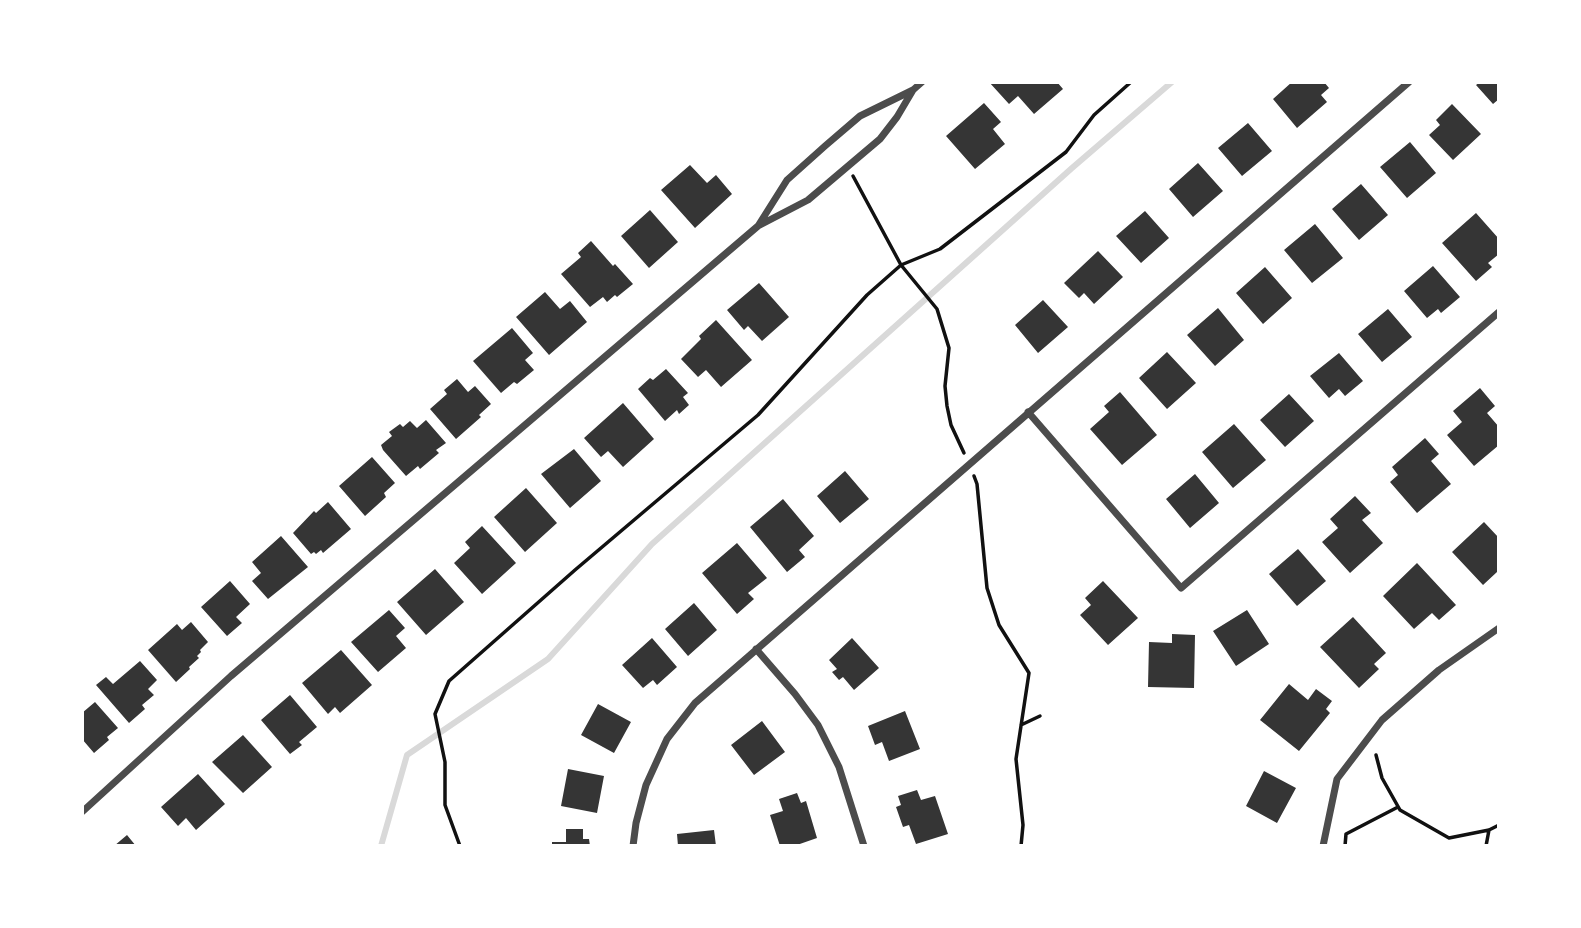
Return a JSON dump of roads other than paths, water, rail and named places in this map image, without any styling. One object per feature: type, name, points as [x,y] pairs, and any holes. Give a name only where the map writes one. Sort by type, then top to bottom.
[{"type":"street","points":[[758,226],[787,180],[860,116],[913,90],[922,82]]},
{"type":"street","points":[[633,846],[646,785],[667,740],[695,703],[1409,82]]},
{"type":"street","points":[[82,812],[231,676],[758,226],[808,200],[880,139],[913,90]]},
{"type":"street","points":[[1028,412],[1181,588],[1499,312]]},
{"type":"street","points":[[1323,846],[1337,779],[1382,720],[1439,670],[1499,628]]},
{"type":"street","points":[[756,649],[818,725],[839,767],[864,846]]},
{"type":"waterway","points":[[381,846],[407,755],[548,659],[652,544],[1072,168],[1172,82]]}]
